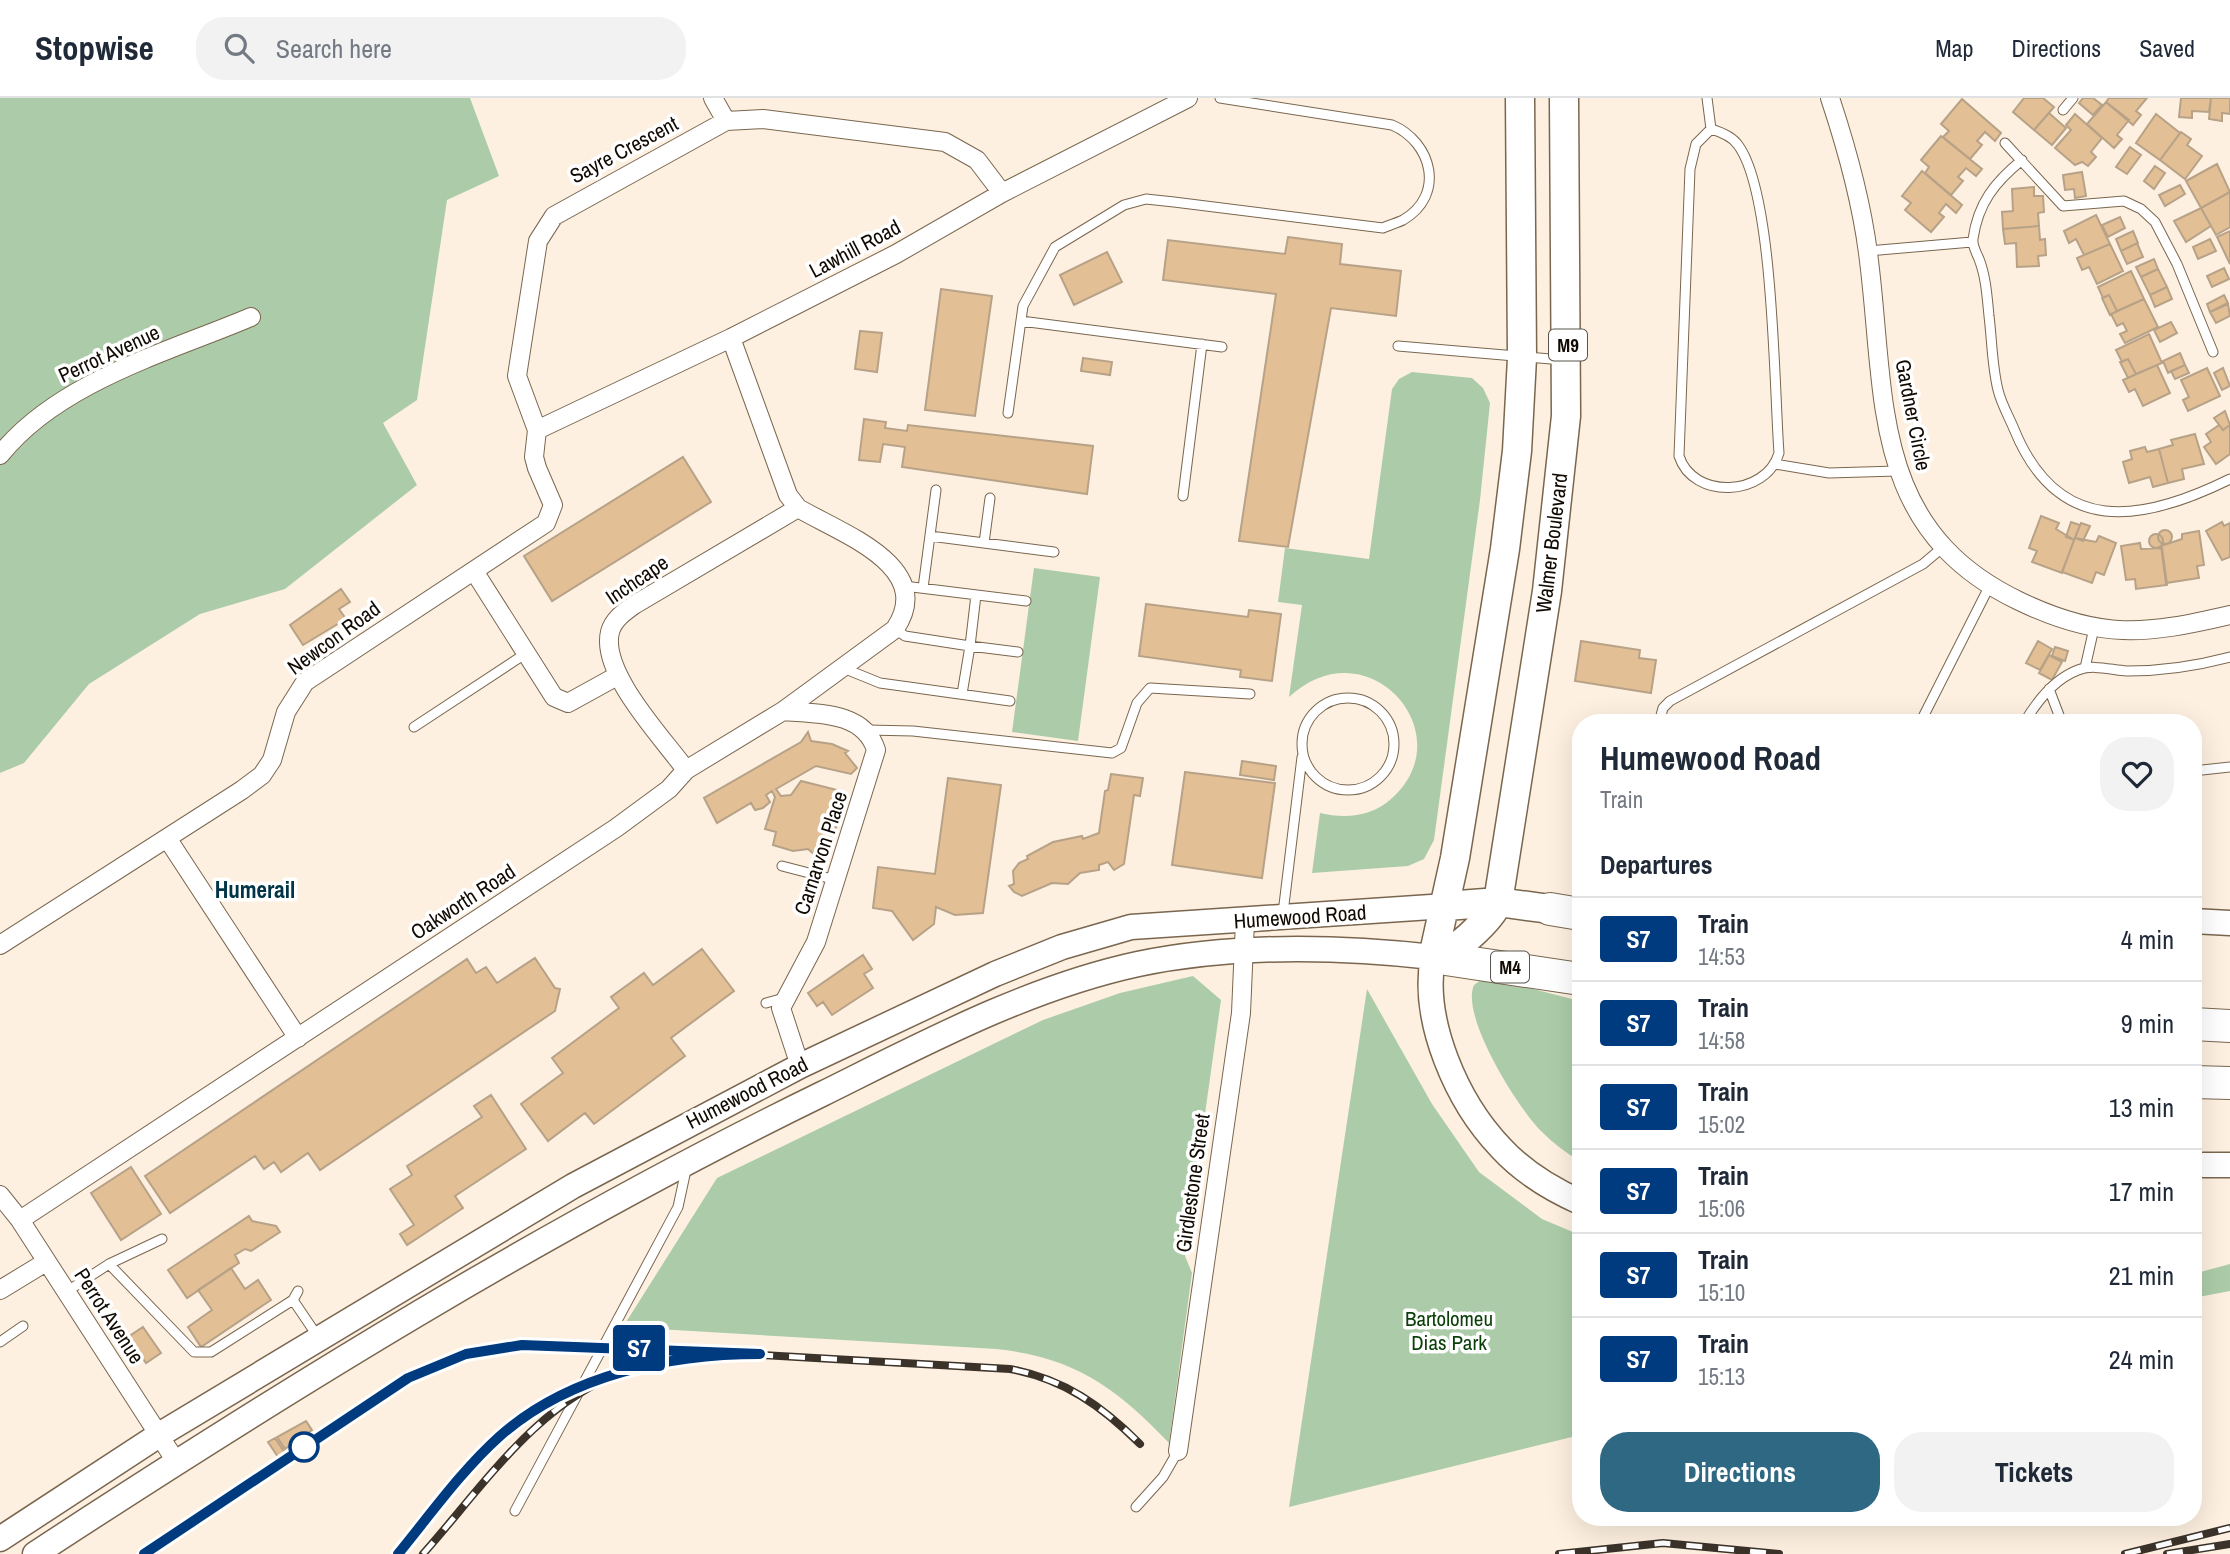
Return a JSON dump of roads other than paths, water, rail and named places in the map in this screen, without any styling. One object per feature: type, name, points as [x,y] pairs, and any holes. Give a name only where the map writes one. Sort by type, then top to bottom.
[{"type":"highway","name":"M4","points":[[1436,957],[1572,978]]},
{"type":"highway","points":[[2202,1024],[2230,1026]]},
{"type":"highway","points":[[2202,1082],[2230,1083]]},
{"type":"main road","name":"M9","points":[[1436,957],[1505,550],[1517,451],[1522,358],[1520,98]]},
{"type":"main road","name":"Walmer Boulevard","points":[[1498,902],[1547,591],[1562,473],[1568,360],[1564,98]]},
{"type":"main road","name":"Humewood Road","points":[[0,1539],[159,1435],[573,1186],[800,1066],[995,974],[1062,947],[1131,927],[1282,919],[1498,902],[1570,910]]},
{"type":"main road","points":[[1498,902],[1489,918],[1436,957],[1430,976],[1432,1008],[1446,1051],[1472,1110],[1501,1148],[1528,1172],[1572,1197]]},
{"type":"main road","points":[[2202,921],[2230,923]]},
{"type":"main road","name":"Humewood Road","points":[[35,1554],[385,1335],[590,1214],[687,1161],[1001,1008],[1070,983],[1139,964],[1244,951],[1361,949],[1436,957]]},
{"type":"main road","points":[[2202,1165],[2230,1164]]},
{"type":"street","points":[[713,98],[726,121]]},
{"type":"street","name":"Lawhill Road","points":[[537,430],[731,338],[896,254],[1002,193],[1188,98]]},
{"type":"street","name":"Gardner Circle","points":[[1830,98],[1857,189],[1868,251],[1881,388],[1897,471],[1942,548],[1989,587],[2052,617],[2106,632],[2177,628],[2230,615]]},
{"type":"street","name":"Sayre Crescent","points":[[537,430],[517,376],[530,278],[538,241],[546,224],[567,206],[726,121],[791,120],[945,142],[977,160],[1002,193]]},
{"type":"street","name":"Perrot Avenue","points":[[0,455],[40,413],[72,394],[251,317]]},
{"type":"street","points":[[731,338],[781,481],[798,508],[885,558],[905,593],[905,614],[895,629]]},
{"type":"street","name":"Newcon Road","points":[[0,945],[262,775],[272,760],[286,712],[305,682],[539,529],[551,516],[551,495],[534,457],[537,430]]},
{"type":"street","name":"Inchcape","points":[[686,770],[617,676],[610,654],[609,634],[613,624],[624,612],[798,508]]},
{"type":"street","points":[[474,571],[548,691],[561,702],[568,703],[617,676]]},
{"type":"street","name":"Oakworth Road","points":[[20,1220],[616,828],[670,789],[686,770],[783,711],[895,629]]},
{"type":"street","points":[[783,711],[830,716],[867,730]]},
{"type":"street","name":"Carnarvon Place","points":[[784,999],[811,957],[874,758],[876,750],[867,730]]},
{"type":"street","points":[[167,838],[298,1038]]},
{"type":"street","name":"Girdlestone Street","points":[[1178,1451],[1241,1013],[1245,921]]},
{"type":"street","points":[[784,999],[782,1017],[800,1066]]},
{"type":"street","name":"Perrot Avenue","points":[[0,1195],[20,1220],[177,1463]]},
{"type":"street","points":[[0,1290],[46,1262]]},
{"type":"lane","points":[[1007,413],[1023,306],[1055,247],[1124,205],[1146,200],[1174,202],[1383,228],[1405,219],[1421,201],[1429,184],[1429,162],[1420,144],[1404,130],[1392,125],[1220,98]]},
{"type":"lane","points":[[1707,98],[1711,129]]},
{"type":"lane","points":[[2063,110],[2073,98]]},
{"type":"lane","points":[[1711,129],[1731,138],[1746,160],[1766,249],[1779,453],[1775,464],[1759,478],[1737,487],[1720,488],[1704,485],[1692,478],[1683,468],[1679,456],[1690,169],[1696,144],[1711,129]]},
{"type":"lane","points":[[2005,143],[2063,206],[2124,201],[2141,209],[2154,222],[2177,264],[2213,352]]},
{"type":"lane","points":[[2022,160],[1995,183],[1986,197],[1972,242],[1986,285],[1998,391],[2022,450],[2036,473],[2051,489],[2092,510],[2131,511],[2174,503],[2230,479]]},
{"type":"lane","points":[[1868,251],[1972,242]]},
{"type":"lane","points":[[1021,321],[1222,346]]},
{"type":"lane","points":[[1183,496],[1202,344]]},
{"type":"lane","points":[[1398,346],[1568,360]]},
{"type":"lane","points":[[1775,464],[1829,473],[1897,471]]},
{"type":"lane","points":[[923,588],[936,489]]},
{"type":"lane","points":[[985,543],[990,498]]},
{"type":"lane","points":[[930,536],[1054,552]]},
{"type":"lane","points":[[1664,714],[1670,701],[1923,564],[1942,548]]},
{"type":"lane","points":[[1925,714],[1989,587]]},
{"type":"lane","points":[[905,593],[923,588],[1026,601]]},
{"type":"lane","points":[[962,694],[976,595]]},
{"type":"lane","points":[[2085,668],[2094,628]]},
{"type":"lane","points":[[895,629],[905,636],[1018,652]]},
{"type":"lane","points":[[414,727],[525,654]]},
{"type":"lane","points":[[2031,714],[2049,689],[2085,668],[2157,670],[2192,667],[2230,657]]},
{"type":"lane","points":[[844,668],[880,683],[1010,701]]},
{"type":"lane","points":[[867,730],[913,731],[1112,753],[1121,748],[1137,703],[1150,688],[1250,694]]},
{"type":"lane","points":[[2049,689],[2059,714]]},
{"type":"lane","points":[[1282,919],[1303,731],[1315,710],[1336,698],[1361,699],[1381,712],[1393,733],[1392,757],[1386,768],[1380,778],[1359,790],[1334,789],[1314,777],[1302,755]]},
{"type":"lane","points":[[2202,770],[2230,766]]},
{"type":"lane","points":[[782,866],[836,880]]},
{"type":"lane","points":[[766,1003],[784,999]]},
{"type":"lane","points":[[515,1511],[678,1207],[687,1161]]},
{"type":"lane","points":[[66,1292],[109,1264],[162,1238]]},
{"type":"lane","points":[[109,1264],[194,1353],[211,1352],[296,1296],[319,1338]]},
{"type":"lane","points":[[0,1342],[23,1326]]},
{"type":"lane","points":[[1136,1507],[1163,1477],[1178,1451]]},
{"type":"railway","points":[[144,1554],[408,1378],[447,1362],[505,1347],[567,1344],[1010,1369],[1048,1380],[1081,1396],[1140,1444]]},
{"type":"railway","points":[[423,1554],[489,1475],[538,1425],[564,1404],[593,1385],[624,1372],[704,1358]]},
{"type":"railway","points":[[398,1554],[456,1482],[499,1437],[522,1418],[575,1389]]},
{"type":"railway","points":[[2125,1554],[2230,1528]]},
{"type":"railway","points":[[1559,1554],[1663,1543],[1779,1554]]},
{"type":"railway","points":[[2167,1554],[2230,1544]]},
{"type":"train","name":"S7","points":[[144,1554],[408,1378],[451,1359],[486,1349],[540,1344],[760,1354],[727,1355],[642,1367],[591,1383],[547,1401],[498,1438],[398,1554]]},
{"type":"district","name":"Humerail","points":[[255,890]]},
{"type":"park label","name":"Bartolomeu Dias Park","points":[[1449,1331]]}]
